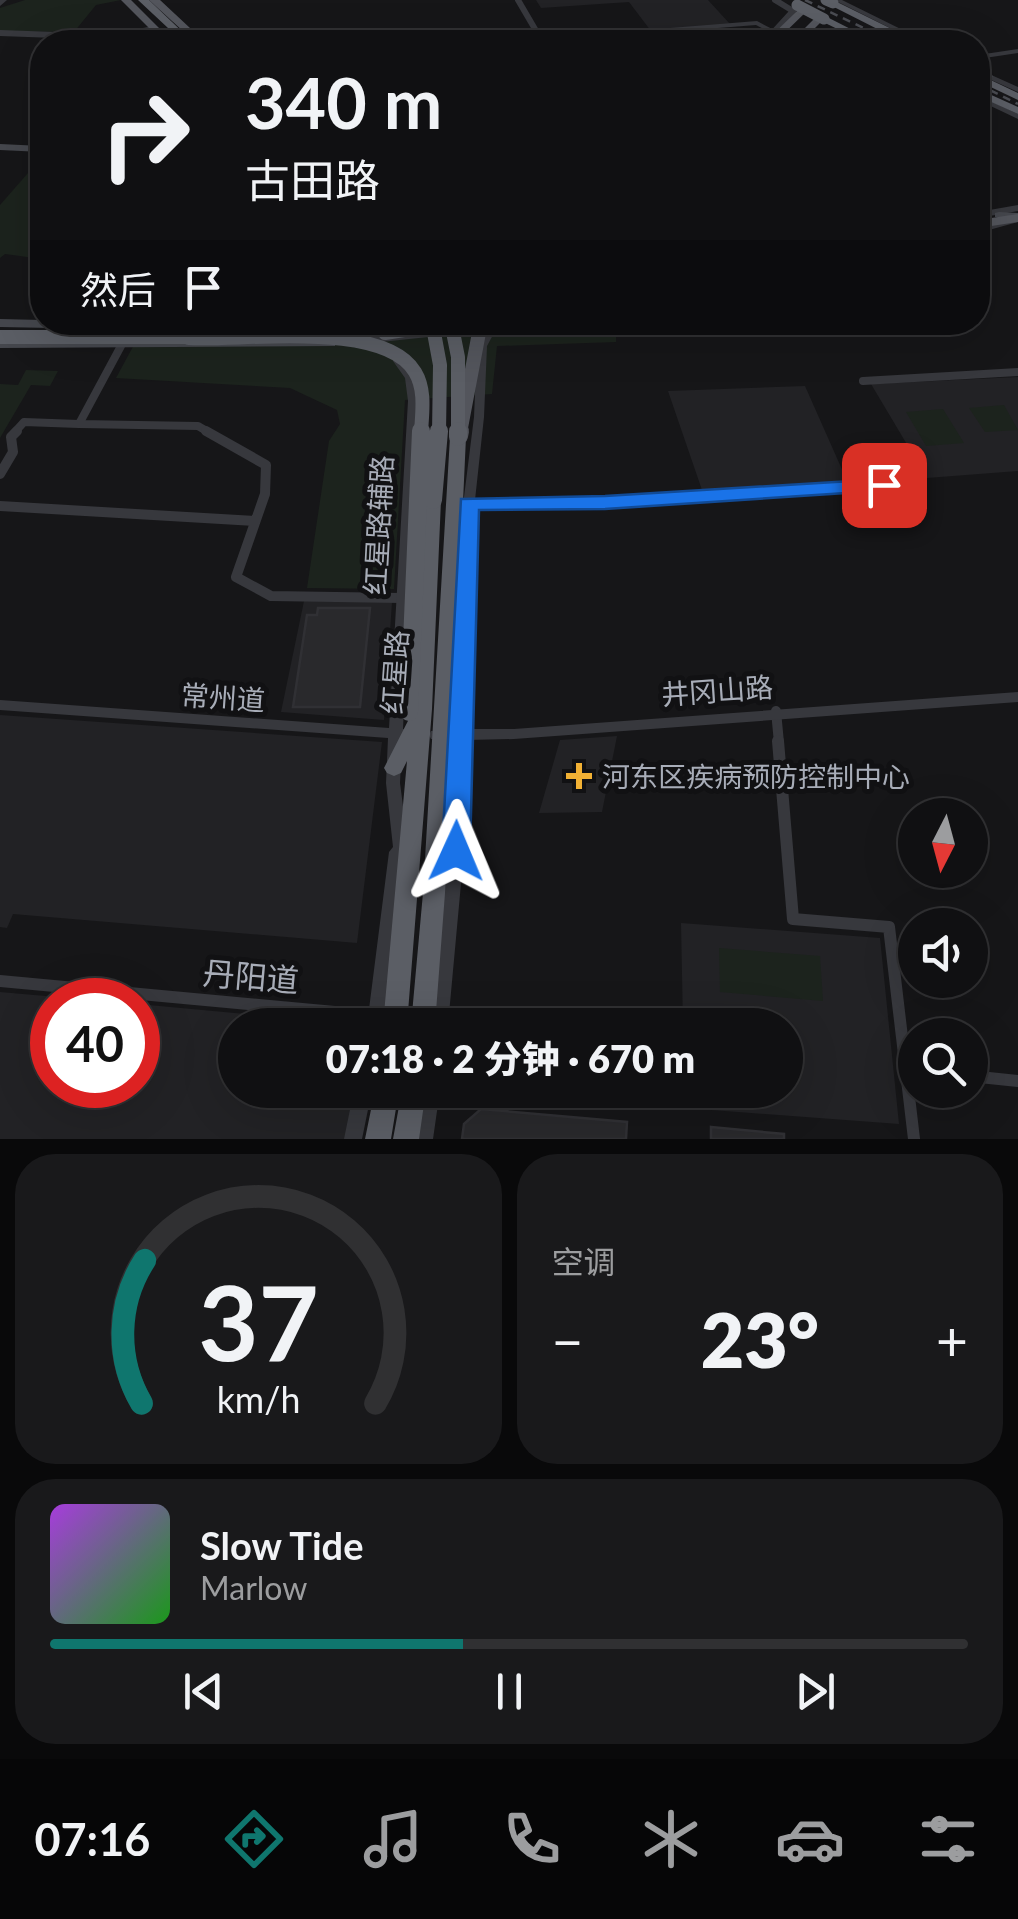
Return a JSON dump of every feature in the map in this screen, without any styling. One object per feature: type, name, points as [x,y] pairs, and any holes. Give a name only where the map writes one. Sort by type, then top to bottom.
[{"type":"highway","points":[[134,0],[164,30]]},
{"type":"highway","points":[[143,0],[175,30]]},
{"type":"highway","points":[[826,1],[885,30]]},
{"type":"highway","points":[[806,12],[845,30]]},
{"type":"highway","points":[[990,79],[1018,94]]},
{"type":"highway","points":[[990,100],[1018,114]]},
{"type":"highway","points":[[0,337],[81,335]]},
{"type":"highway","points":[[188,338],[259,335]]},
{"type":"highway","points":[[0,337],[320,339],[372,335]]},
{"type":"highway","name":"红星路","points":[[425,1008],[441,927],[440,762],[426,730],[440,382],[435,335]]},
{"type":"highway","name":"红星路","points":[[386,1008],[408,883],[450,542],[461,504],[458,357],[472,335]]},
{"type":"highway","points":[[320,339],[381,345],[405,358],[420,381],[423,396],[426,730],[394,768]]},
{"type":"highway","points":[[378,1139],[384,1108]]},
{"type":"highway","points":[[406,1139],[411,1108]]},
{"type":"main road","points":[[126,0],[154,28]]},
{"type":"main road","points":[[154,0],[187,30]]},
{"type":"main road","points":[[785,30],[826,1]]},
{"type":"main road","points":[[801,30],[826,1]]},
{"type":"main road","points":[[0,148],[30,149]]},
{"type":"main road","points":[[990,221],[1015,215]]},
{"type":"main road","points":[[0,323],[30,324]]},
{"type":"main road","points":[[88,346],[92,335]]},
{"type":"main road","points":[[248,335],[250,345]]},
{"type":"main road","points":[[458,437],[470,392],[475,335]]},
{"type":"main road","points":[[0,337],[88,346],[344,343]]},
{"type":"street","points":[[2,2],[12,0]]},
{"type":"street","points":[[518,0],[536,30]]},
{"type":"street","points":[[776,0],[792,11],[780,30]]},
{"type":"street","points":[[826,1],[895,30]]},
{"type":"street","points":[[681,30],[757,24],[769,26],[770,30]]},
{"type":"street","points":[[147,30],[154,28]]},
{"type":"street","points":[[0,33],[30,35]]},
{"type":"street","points":[[990,55],[1018,51]]},
{"type":"street","points":[[344,343],[378,335]]},
{"type":"street","points":[[392,357],[399,335]]},
{"type":"street","name":"红星路辅路","points":[[426,730],[480,376],[477,335]]},
{"type":"street","points":[[344,343],[369,346],[392,357],[410,378],[480,376]]},
{"type":"street","points":[[79,424],[122,346]]},
{"type":"street","points":[[863,381],[1018,372]]},
{"type":"street","name":"红星路辅路","points":[[410,378],[401,598],[426,730],[441,927],[439,1008]]},
{"type":"street","points":[[0,474],[13,452],[11,437],[24,422],[198,426],[266,465],[265,494],[236,577],[272,596],[401,598]]},
{"type":"street","points":[[461,504],[605,502],[921,483]]},
{"type":"street","points":[[0,506],[255,521]]},
{"type":"street","name":"井冈山路","points":[[426,730],[776,713],[1018,696]]},
{"type":"street","name":"常州道","points":[[0,704],[426,730]]},
{"type":"street","points":[[776,713],[793,918],[888,927],[902,1018]]},
{"type":"street","points":[[384,1008],[398,840],[394,768]]},
{"type":"street","points":[[398,840],[408,883]]},
{"type":"street","name":"丹阳道","points":[[0,982],[249,1008]]},
{"type":"street","points":[[988,1078],[1018,1081]]},
{"type":"street","points":[[353,1139],[359,1108]]},
{"type":"street","points":[[424,1139],[428,1108]]},
{"type":"street","points":[[912,1108],[914,1139]]},
{"type":"shaded area","points":[[25,0],[121,0],[96,5],[76,30],[0,31],[0,8]]},
{"type":"shaded area","points":[[536,0],[708,0],[730,24],[650,30],[629,2],[541,8]]},
{"type":"shaded area","points":[[30,171],[30,257],[5,254],[0,258],[0,205]]},
{"type":"shaded area","points":[[128,335],[616,335],[616,342],[497,346],[492,394],[405,400],[394,589],[307,588],[329,441],[340,424],[337,410],[290,388],[116,378],[136,341]]},
{"type":"shaded area","points":[[26,370],[58,371],[50,386],[31,385],[0,438],[0,384],[18,385]]},
{"type":"shaded area","points":[[1018,377],[1018,471],[927,478],[871,384]]},
{"type":"shaded area","points":[[805,386],[848,483],[703,493],[668,391]]},
{"type":"shaded area","points":[[1004,405],[1018,430],[985,432],[969,408]]},
{"type":"shaded area","points":[[943,409],[964,443],[926,446],[906,412]]},
{"type":"shaded area","points":[[304,601],[392,602],[384,720],[281,712]]},
{"type":"shaded area","points":[[0,715],[382,742],[357,943],[13,914],[7,928],[0,927]]},
{"type":"shaded area","name":"河东区疾病预防控制中心","points":[[617,736],[602,812],[539,813],[560,740]]},
{"type":"shaded area","points":[[681,923],[880,938],[899,1124],[685,1108],[803,1108],[803,1008],[683,1008]]},
{"type":"shaded area","points":[[719,948],[820,956],[823,1001],[720,992]]},
{"type":"shaded area","points":[[0,992],[30,995],[30,1108],[160,1108],[160,1006],[218,1012],[218,1108],[352,1108],[346,1139],[0,1139]]},
{"type":"building","points":[[318,608],[370,608],[360,707],[293,707],[307,615],[317,615]]},
{"type":"building","points":[[481,1109],[627,1122],[626,1139],[462,1139],[464,1124]]},
{"type":"building","points":[[711,1127],[784,1134],[784,1139],[711,1139]]},
{"type":"railway","points":[[805,0],[868,30]]},
{"type":"railway","points":[[990,90],[1018,104]]},
{"type":"place","name":"河东区疾病预防控制中心","points":[[579,776]]},
{"type":"route","points":[[456,851],[468,504],[605,502],[884,485]]}]
